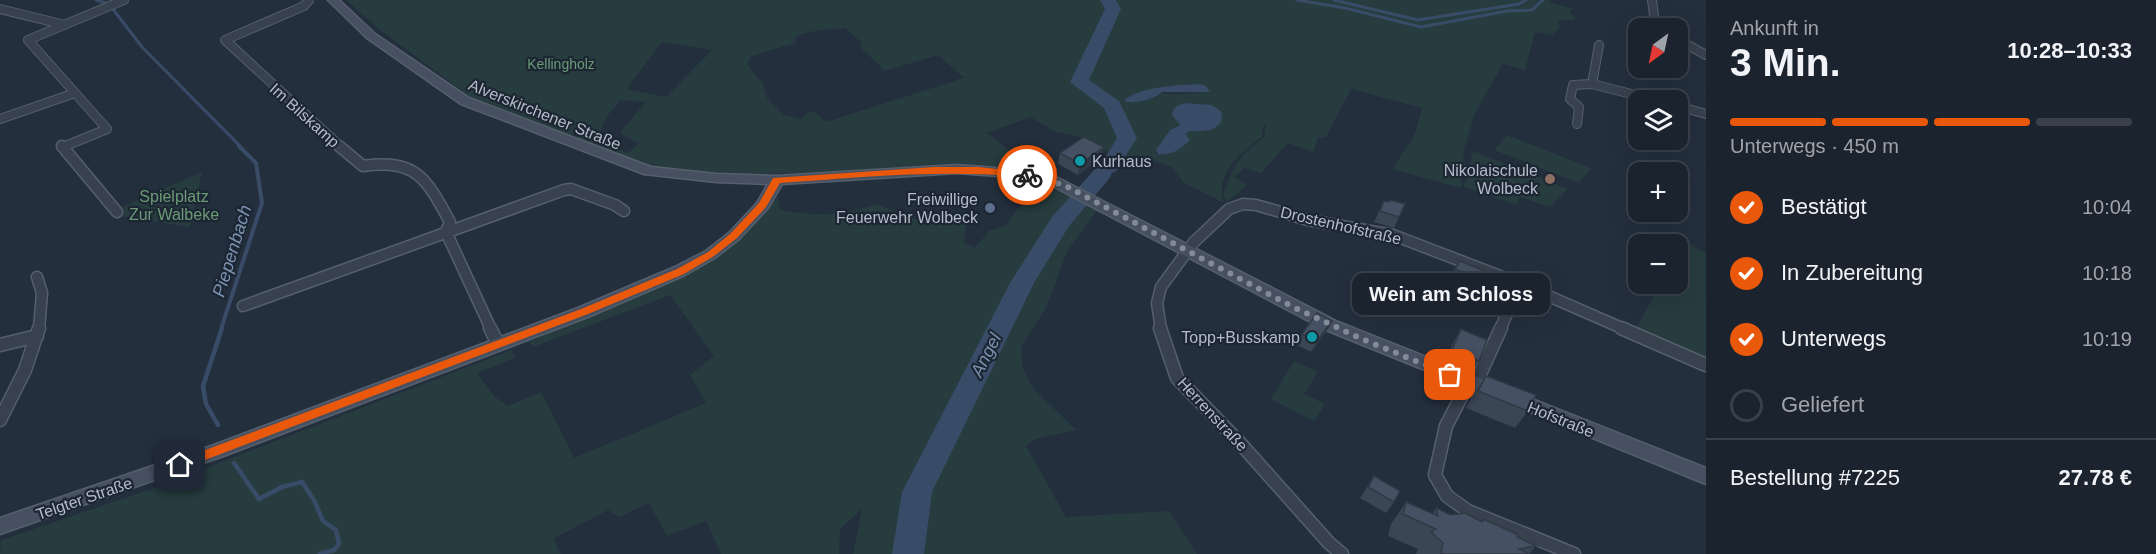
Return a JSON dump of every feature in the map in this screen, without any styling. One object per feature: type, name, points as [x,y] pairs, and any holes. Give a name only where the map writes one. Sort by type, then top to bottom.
[{"type":"street","points":[[117,212],[62,146],[107,129],[28,40],[124,0]]},
{"type":"street","name":"Im Bilskamp","points":[[309,0],[310,2],[304,6],[225,40],[315,125],[363,166],[395,163],[406,165],[415,171],[433,192],[450,222],[446,232],[498,344]]},
{"type":"street","name":"Alverskirchener Straße","points":[[333,0],[371,36],[434,81],[465,101],[492,112],[618,161],[657,173],[777,180]]},
{"type":"street","points":[[1652,0],[1654,15]]},
{"type":"street","points":[[0,9],[65,25]]},
{"type":"street","points":[[1592,84],[1599,45]]},
{"type":"street","points":[[1688,45],[1706,55]]},
{"type":"street","points":[[1577,124],[1579,107],[1570,99],[1573,86],[1592,84],[1628,93]]},
{"type":"street","points":[[0,119],[75,93]]},
{"type":"street","points":[[1688,109],[1706,114]]},
{"type":"street","name":"Hofstraße","points":[[777,180],[957,169],[1026,175],[1053,181],[1332,326],[1706,476]]},
{"type":"street","name":"Telgter Straße","points":[[0,526],[220,450],[584,312],[699,262],[734,236],[767,199],[777,180]]},
{"type":"street","points":[[243,306],[564,190],[571,189],[615,205],[624,211]]},
{"type":"street","name":"Drostenhofstraße","points":[[1187,251],[1228,209],[1243,204],[1308,220],[1393,235],[1521,284],[1706,364]]},
{"type":"street","name":"Herrenstraße","points":[[1187,251],[1161,287],[1157,303],[1158,321],[1177,378],[1240,442],[1329,543],[1342,554]]},
{"type":"street","points":[[0,420],[18,386],[37,336],[41,310],[41,285],[37,277]]},
{"type":"street","points":[[1521,284],[1472,383],[1446,426],[1435,475],[1447,496],[1468,511],[1574,554]]},
{"type":"street","points":[[0,345],[37,336]]},
{"type":"green space","name":"Kellingholz","points":[[346,0],[1102,0],[1106,13],[1099,34],[1086,53],[1073,80],[1082,81],[1117,10],[1110,0],[1549,0],[1550,3],[1572,8],[1570,13],[1576,18],[1575,20],[1557,20],[1560,27],[1553,35],[1535,32],[1525,70],[1503,64],[1475,113],[1464,150],[1461,188],[1392,169],[1414,136],[1422,108],[1351,89],[1326,137],[1318,138],[1313,152],[1288,143],[1261,173],[1244,168],[1235,177],[1247,185],[1227,202],[1223,195],[1231,175],[1242,156],[1264,137],[1266,125],[1263,126],[1262,137],[1238,157],[1226,173],[1222,192],[1224,203],[1184,183],[1171,167],[1141,156],[1118,157],[1081,137],[1056,132],[1030,117],[987,133],[1032,169],[957,163],[829,172],[718,175],[650,168],[573,138],[590,133],[601,133],[596,140],[628,153],[639,143],[623,135],[621,131],[646,102],[620,100],[608,115],[600,131],[566,135],[469,96],[379,29]],"holes":[[[845,28],[862,43],[861,48],[885,71],[938,55],[964,78],[826,122],[816,113],[809,111],[802,119],[784,115],[767,98],[763,84],[747,64],[752,56],[796,43],[795,38],[799,35]],[[662,42],[712,50],[666,97],[627,89]],[[1197,84],[1210,92],[1171,94],[1143,92],[1170,86]],[[1182,104],[1204,104],[1208,131],[1189,131],[1180,146],[1172,152],[1155,153],[1170,130],[1180,124]]]},
{"type":"green space","points":[[1507,135],[1591,168],[1579,183],[1494,150]]},
{"type":"green space","points":[[1473,151],[1568,189],[1550,207],[1520,197],[1516,205],[1464,187]]},
{"type":"green space","name":"Spielplatz Zur Walbeke","points":[[202,172],[190,227],[120,216],[122,207]]},
{"type":"green space","points":[[1052,190],[1058,190],[1097,210],[1067,252],[1046,308],[1021,347],[1023,369],[1034,389],[1076,430],[1035,439],[1026,446],[1066,517],[1169,511],[1197,554],[853,554],[862,509],[840,529],[839,554],[721,554],[706,521],[667,536],[649,503],[619,517],[608,510],[553,539],[561,554],[0,554],[1,540],[152,489],[511,350],[515,358],[477,373],[494,396],[508,406],[541,392],[574,458],[706,403],[690,375],[714,356],[670,295],[533,347],[530,342],[713,259],[754,225],[778,196],[780,210],[793,212],[829,214],[853,211],[878,204],[910,217],[932,222],[967,220],[964,243],[975,248],[989,231],[1005,226],[1019,207]]},
{"type":"green space","points":[[1688,243],[1706,253],[1706,361],[1637,327],[1655,294],[1688,294]]},
{"type":"green space","points":[[1294,361],[1318,372],[1304,394],[1325,404],[1314,421],[1271,399]]},
{"type":"water","points":[[1197,84],[1206,86],[1210,92],[1162,92],[1144,101],[1124,101],[1130,96],[1148,90]]},
{"type":"water","points":[[1186,103],[1212,105],[1222,112],[1221,122],[1211,130],[1189,131],[1186,135],[1190,140],[1183,146],[1171,153],[1158,154],[1156,150],[1170,130],[1180,125],[1172,115],[1173,110]]},
{"type":"building","points":[[1084,137],[1104,147],[1080,164],[1060,153]]},
{"type":"building","points":[[1390,200],[1405,204],[1399,217],[1380,211],[1384,201],[1389,202]]},
{"type":"building","points":[[1460,261],[1490,273],[1486,281],[1455,269]]},
{"type":"building","points":[[1317,313],[1332,321],[1317,341],[1302,334]]},
{"type":"building","points":[[1461,329],[1487,340],[1479,361],[1452,350]]},
{"type":"building","points":[[1486,376],[1536,395],[1528,411],[1478,391]]},
{"type":"building","points":[[1374,476],[1400,491],[1394,502],[1368,487]]},
{"type":"building","points":[[1406,502],[1438,516],[1436,508],[1451,515],[1465,513],[1482,522],[1483,519],[1517,534],[1517,537],[1536,546],[1519,549],[1529,554],[1441,554],[1443,543],[1431,532],[1436,529],[1403,514]]},
{"type":"waterway","name":"Piepenbach","points":[[96,0],[109,4],[142,47],[241,147]]},
{"type":"waterway","name":"Angel","points":[[1108,0],[1113,9],[1079,82],[1112,105],[1127,138],[1109,167]]},
{"type":"waterway","points":[[1297,0],[1345,8],[1421,27],[1507,11],[1532,10],[1543,0]]},
{"type":"waterway","points":[[1334,0],[1418,20],[1519,4],[1526,0]]},
{"type":"waterway","name":"Piepenbach","points":[[221,329],[262,203],[256,163],[239,146]]},
{"type":"waterway","name":"Angel","points":[[908,554],[917,492],[1022,283],[1060,222],[1102,174]]},
{"type":"waterway","name":"Piepenbach","points":[[218,425],[206,404],[203,386],[222,328]]},
{"type":"waterway","name":"Piepenbach","points":[[234,463],[259,499],[282,487],[302,482],[314,500],[323,521],[336,530],[339,544],[334,550],[320,554]]},
{"type":"way so far","points":[[1027,175],[1064,185],[1293,307],[1362,339],[1450,375]]},
{"type":"place","name":"Kurhaus","points":[[1080,161]]},
{"type":"place","name":"Nikolaischule Wolbeck","points":[[1550,179]]},
{"type":"place","name":"Freiwillige Feuerwehr Wolbeck","points":[[990,208]]},
{"type":"place","name":"Topp+Busskamp","points":[[1312,337]]},
{"type":"place","name":"Wein am Schloss","points":[[1450,375]]},
{"type":"route","points":[[180,465],[584,312],[699,262],[734,236],[767,199],[777,180],[934,169],[997,171],[1027,175]]}]
